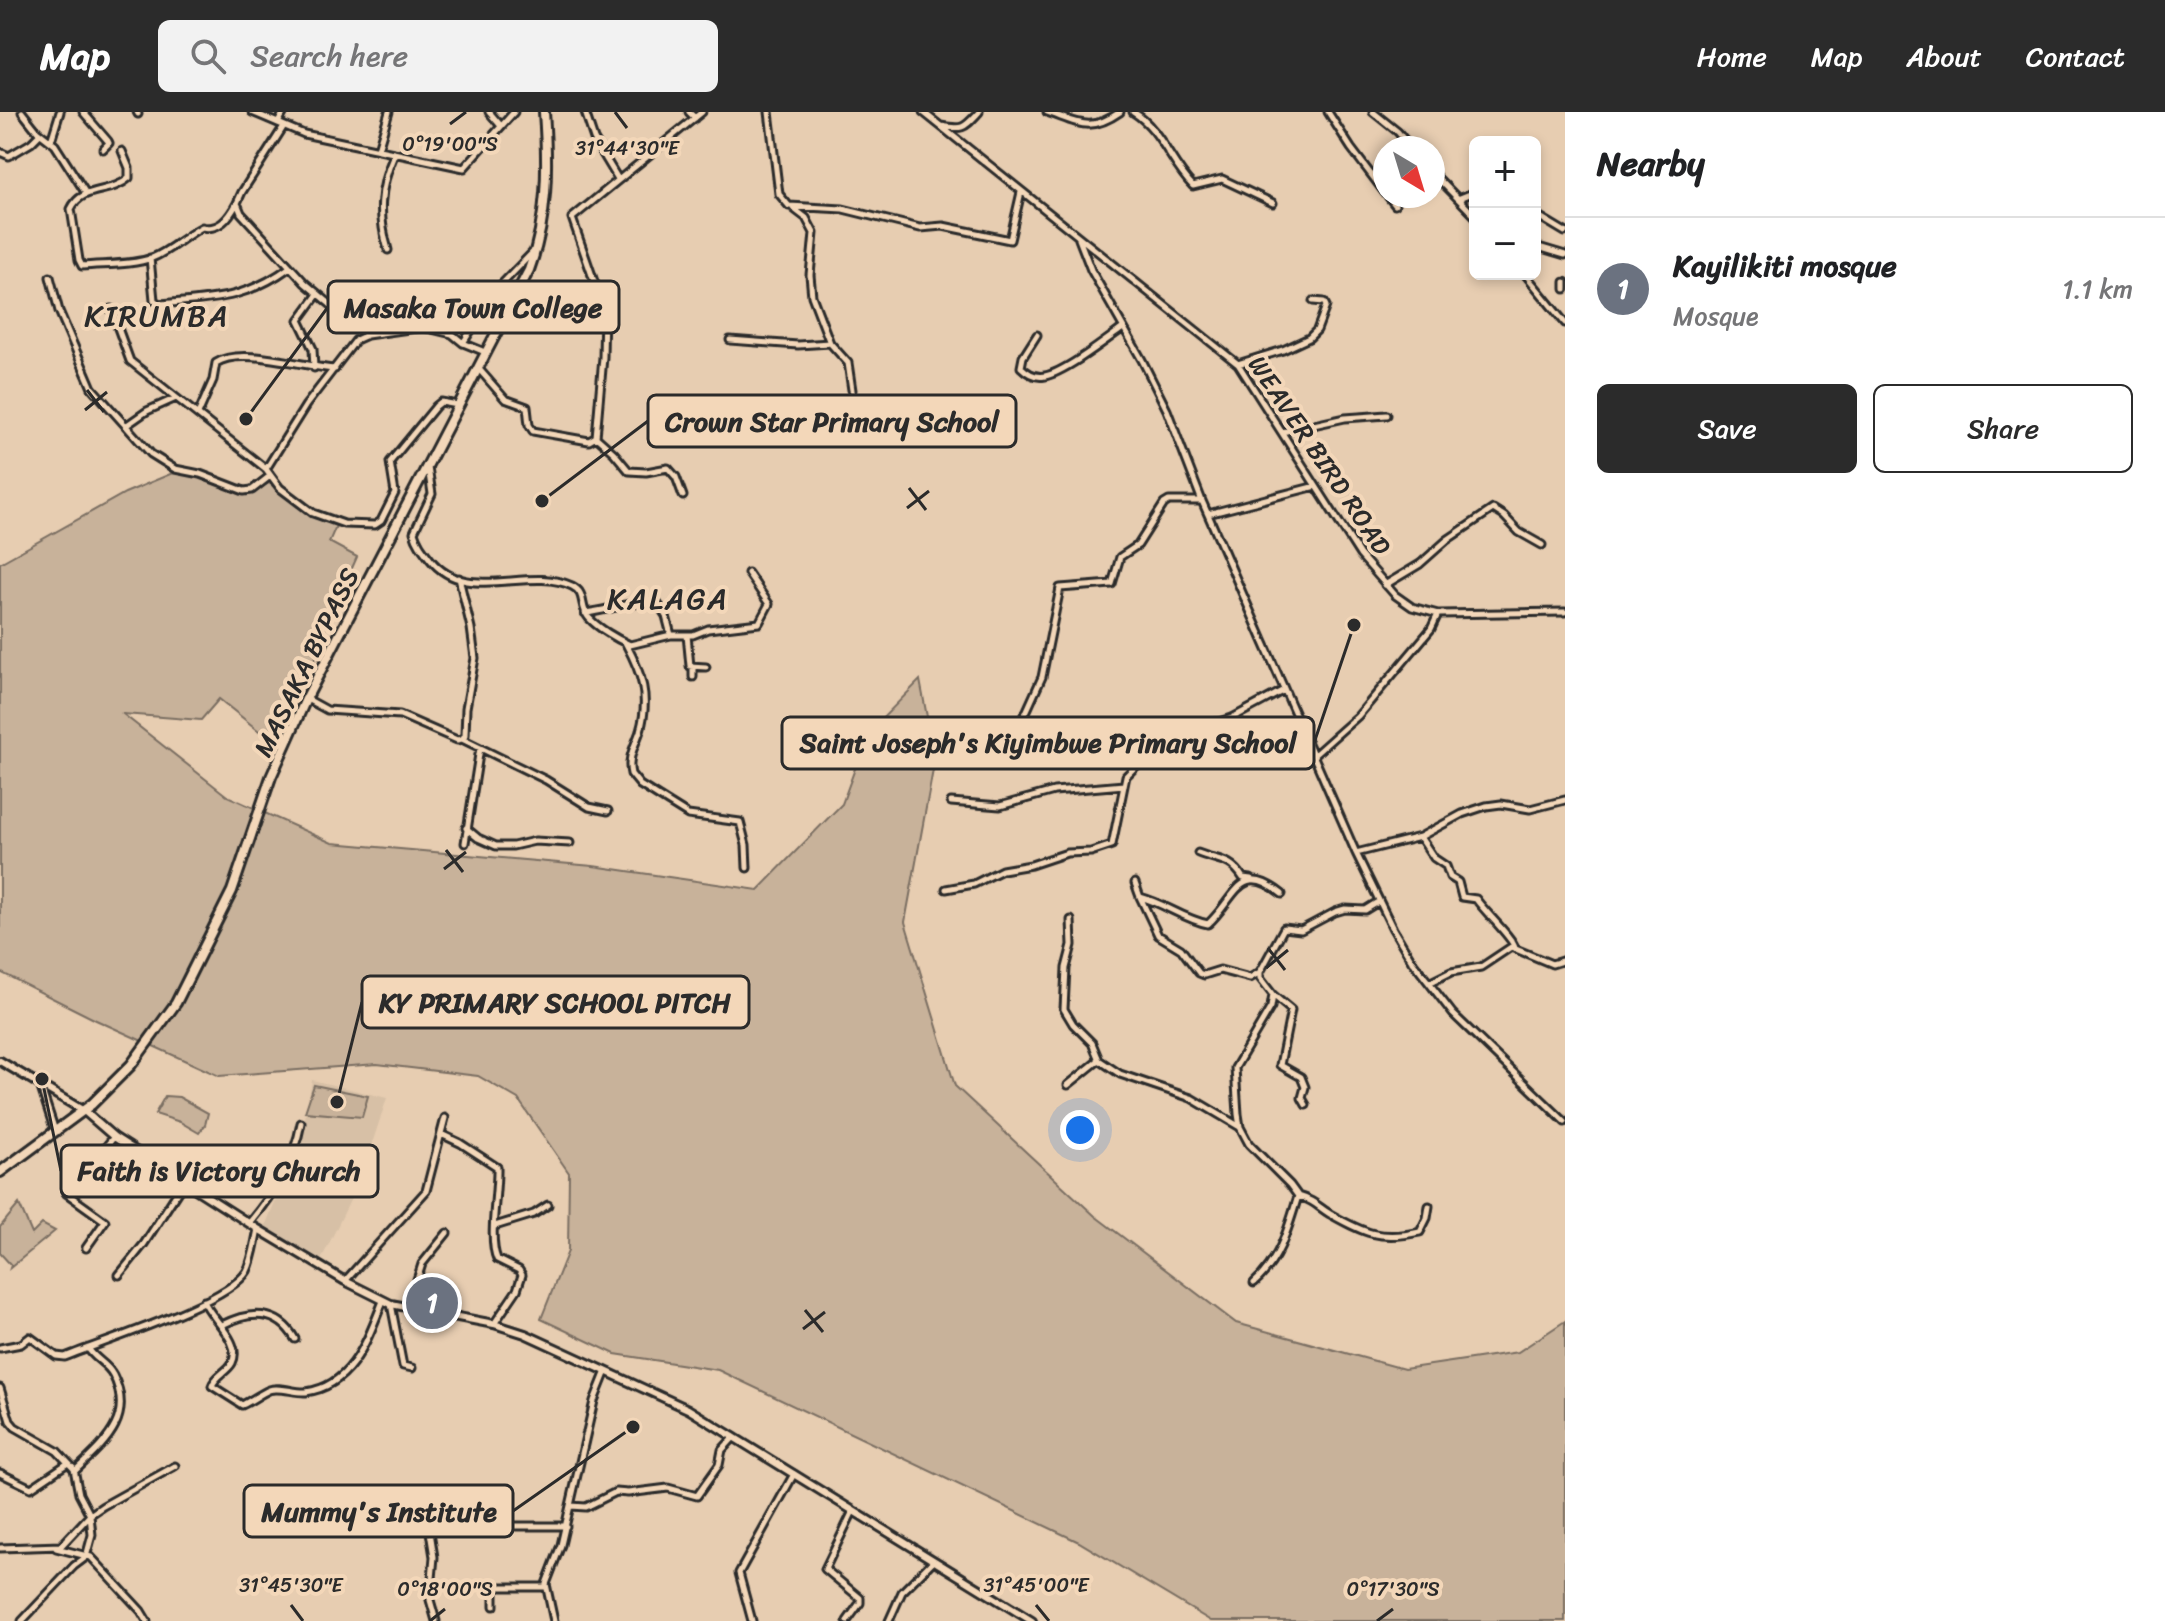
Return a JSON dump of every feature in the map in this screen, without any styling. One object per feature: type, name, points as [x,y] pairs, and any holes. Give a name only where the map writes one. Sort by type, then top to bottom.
[{"type":"highway","name":"MASAKA BYPASS","points":[[0,1172],[84,1111],[131,1065],[176,1003],[232,891],[271,777],[306,699],[427,462],[522,286],[537,249],[546,197],[544,112]]},
{"type":"main road","points":[[0,1061],[84,1111],[114,1137],[249,1224],[345,1281],[391,1304],[494,1324],[534,1337],[688,1409],[1032,1621]]},
{"type":"street","points":[[22,112],[40,134],[51,141],[85,192]]},
{"type":"street","points":[[51,141],[60,112]]},
{"type":"street","points":[[83,112],[109,143],[103,149]]},
{"type":"street","points":[[252,112],[304,134],[464,168],[514,112]]},
{"type":"street","points":[[122,151],[129,168],[129,178],[121,185],[85,192],[71,209],[80,264],[85,266],[110,262],[125,264],[150,258],[202,227],[214,229],[232,212],[281,125],[284,112]]},
{"type":"street","points":[[378,150],[389,112]]},
{"type":"street","points":[[489,112],[501,126]]},
{"type":"street","points":[[585,112],[594,139],[618,179]]},
{"type":"street","points":[[689,112],[695,118]]},
{"type":"street","points":[[596,437],[604,310],[572,218],[702,112]]},
{"type":"street","points":[[769,112],[779,194],[785,204],[806,218],[814,233],[811,287],[815,305],[830,343],[848,363],[852,390]]},
{"type":"street","name":"WEAVER BIRD ROAD","points":[[923,112],[1238,364],[1360,555],[1385,585],[1412,607],[1438,614],[1565,612]]},
{"type":"street","points":[[940,126],[961,129],[979,112]]},
{"type":"street","points":[[1047,112],[1091,125],[1100,125],[1120,112]]},
{"type":"street","points":[[1133,112],[1152,127],[1193,186],[1222,179],[1273,203]]},
{"type":"street","points":[[1328,112],[1373,177]]},
{"type":"street","points":[[1373,112],[1401,136]]},
{"type":"street","points":[[0,152],[9,156],[40,134]]},
{"type":"street","points":[[388,250],[380,215],[394,155]]},
{"type":"street","points":[[1445,184],[1469,208]]},
{"type":"street","points":[[792,207],[843,209],[925,229],[943,226],[1008,240],[1022,191]]},
{"type":"street","points":[[1460,198],[1469,194]]},
{"type":"street","points":[[237,203],[241,213],[290,267],[367,335]]},
{"type":"street","points":[[232,212],[241,213]]},
{"type":"street","points":[[1541,218],[1565,232]]},
{"type":"street","points":[[1079,239],[1091,270],[1167,410],[1202,501],[1378,902],[1406,952],[1429,983],[1478,1040],[1565,1122]]},
{"type":"street","points":[[1541,248],[1565,255]]},
{"type":"street","points":[[463,343],[498,288],[537,249]]},
{"type":"street","points":[[150,258],[154,300],[159,304],[223,298],[263,286],[290,267]]},
{"type":"street","points":[[50,277],[59,311],[89,383],[147,450],[175,469],[200,474],[244,491],[252,490],[270,476]]},
{"type":"street","points":[[1530,280],[1565,323]]},
{"type":"street","points":[[1565,282],[1565,289]]},
{"type":"street","points":[[314,368],[313,349],[299,320],[318,294]]},
{"type":"street","points":[[1238,364],[1309,338],[1317,330],[1326,306],[1324,302],[1313,301]]},
{"type":"street","points":[[111,309],[128,358],[266,469],[298,503],[313,513],[344,524],[378,524],[395,493],[390,462],[436,406],[441,402],[458,405]]},
{"type":"street","points":[[356,340],[414,326],[467,336]]},
{"type":"street","points":[[266,469],[306,405],[356,340],[357,327]]},
{"type":"street","points":[[1037,335],[1023,357],[1021,367],[1031,375],[1044,376],[1091,351],[1123,328]]},
{"type":"street","points":[[456,336],[463,343],[486,353]]},
{"type":"street","points":[[730,340],[798,345],[830,343]]},
{"type":"street","points":[[198,414],[213,380],[216,363],[225,358],[256,356],[314,368],[336,369]]},
{"type":"street","points":[[478,368],[505,399],[527,407],[529,425],[533,431],[589,441],[596,437]]},
{"type":"street","points":[[127,425],[147,411],[176,398]]},
{"type":"street","points":[[1282,432],[1345,418],[1387,415]]},
{"type":"street","points":[[596,437],[629,471],[668,468],[676,477],[683,496]]},
{"type":"street","points":[[427,462],[432,494],[415,527],[415,537],[439,570],[459,578],[500,582],[554,581],[569,584],[582,595],[585,613],[626,643],[645,684],[642,725],[631,753],[631,774],[640,785],[688,815],[740,822],[746,845],[747,868]]},
{"type":"street","points":[[1208,514],[1316,486]]},
{"type":"street","points":[[1202,501],[1169,501],[1164,504],[1138,545],[1120,557],[1112,584],[1060,588],[1042,677],[1019,728],[1020,738],[1143,745],[1157,741],[1182,725],[1232,718],[1284,690]]},
{"type":"street","points":[[1385,585],[1420,564],[1447,540],[1493,509],[1519,532],[1542,545]]},
{"type":"street","points":[[626,643],[636,644],[671,635],[759,623],[769,604],[748,573]]},
{"type":"street","points":[[459,578],[475,658],[462,739]]},
{"type":"street","points":[[585,613],[635,602],[658,604],[666,616],[671,635]]},
{"type":"street","points":[[1314,755],[1358,716],[1431,629],[1438,614]]},
{"type":"street","points":[[687,635],[690,666],[706,667]]},
{"type":"street","points":[[693,666],[693,677]]},
{"type":"street","points":[[306,699],[327,710],[400,715],[457,740],[462,739],[546,780],[589,807],[608,811]]},
{"type":"street","points":[[946,889],[974,884],[1002,870],[1112,845],[1124,785],[1129,771],[1140,762],[1143,745]]},
{"type":"street","points":[[465,843],[480,748]]},
{"type":"street","points":[[951,802],[1000,806],[1054,791],[1124,785]]},
{"type":"street","points":[[1356,853],[1420,837],[1462,814],[1486,806],[1501,804],[1530,809],[1565,800]]},
{"type":"street","points":[[466,828],[478,838],[496,846],[535,841],[570,843]]},
{"type":"street","points":[[1420,837],[1434,858],[1446,866],[1450,877],[1458,882],[1462,897],[1476,899],[1499,929],[1511,937],[1515,948]]},
{"type":"street","points":[[1198,853],[1236,866],[1243,878],[1269,884],[1282,894]]},
{"type":"street","points":[[1140,897],[1153,900],[1186,918],[1208,924],[1239,885],[1256,879]]},
{"type":"street","points":[[1135,883],[1160,938],[1181,949],[1199,973],[1204,975],[1220,970],[1250,978],[1260,972]]},
{"type":"street","points":[[1306,1105],[1302,1098],[1305,1087],[1301,1077],[1280,1065],[1291,1010],[1273,995],[1260,978],[1260,972],[1284,928],[1301,930],[1335,912],[1365,910],[1378,902]]},
{"type":"street","points":[[1071,920],[1072,945],[1066,968],[1064,1009],[1073,1024],[1092,1043],[1099,1060],[1120,1074],[1191,1098],[1240,1127]]},
{"type":"street","points":[[1429,983],[1451,972],[1481,967],[1508,948],[1552,964],[1565,960]]},
{"type":"street","points":[[1273,995],[1271,1007],[1235,1068],[1234,1087],[1240,1127],[1249,1144],[1298,1196],[1315,1201],[1328,1213],[1369,1235],[1404,1236],[1420,1232],[1429,1206]]},
{"type":"street","points":[[1068,1085],[1099,1060]]},
{"type":"street","points":[[41,1088],[55,1132]]},
{"type":"street","points":[[345,1281],[422,1196],[431,1179],[445,1118]]},
{"type":"street","points":[[249,1224],[288,1165],[301,1123]]},
{"type":"street","points":[[441,1134],[497,1167],[492,1242],[495,1256],[522,1275],[517,1290],[494,1324]]},
{"type":"street","points":[[86,1248],[104,1224],[104,1218],[66,1193],[114,1137]]},
{"type":"street","points":[[119,1275],[144,1244],[184,1182]]},
{"type":"street","points":[[1254,1283],[1269,1269],[1283,1243],[1298,1196]]},
{"type":"street","points":[[495,1226],[534,1214],[548,1205]]},
{"type":"street","points":[[0,1348],[15,1346],[30,1337],[60,1357],[204,1301],[235,1285],[248,1269],[258,1229]]},
{"type":"street","points":[[408,1308],[422,1264],[447,1233]]},
{"type":"street","points":[[204,1301],[230,1340],[233,1361],[213,1381],[212,1386],[242,1405],[269,1390],[306,1392],[336,1380],[360,1352],[383,1301]]},
{"type":"street","points":[[391,1304],[403,1366],[412,1368]]},
{"type":"street","points":[[222,1325],[241,1315],[266,1316],[288,1328],[295,1339]]},
{"type":"street","points":[[75,1471],[103,1444],[120,1420],[121,1412],[114,1377],[88,1348]]},
{"type":"street","points":[[554,1621],[545,1587],[566,1526],[594,1401],[607,1370]]},
{"type":"street","points":[[0,1388],[10,1421],[15,1427],[53,1448],[75,1471],[79,1494],[90,1515],[91,1539],[86,1557],[22,1621]]},
{"type":"street","points":[[571,1506],[586,1507],[616,1492],[668,1488],[697,1496],[719,1465],[722,1450],[735,1436]]},
{"type":"street","points":[[0,1473],[31,1488],[68,1463]]},
{"type":"street","points":[[56,1547],[65,1543],[90,1515],[175,1466]]},
{"type":"street","points":[[752,1621],[739,1573],[794,1474]]},
{"type":"street","points":[[459,1504],[489,1503],[492,1521],[499,1526],[566,1526]]},
{"type":"street","points":[[430,1511],[427,1520],[434,1557],[430,1600],[436,1621]]},
{"type":"street","points":[[847,1621],[860,1603],[860,1598],[825,1569],[853,1511]]},
{"type":"street","points":[[0,1548],[56,1547],[91,1557],[147,1621]]},
{"type":"street","points":[[889,1621],[902,1592],[933,1561]]},
{"type":"street","points":[[494,1606],[494,1590],[499,1587],[545,1587]]},
{"type":"shaded area","points":[[175,472],[208,480],[246,495],[269,483],[300,508],[336,526],[329,542],[357,557],[323,633],[314,663],[269,739],[219,699],[201,720],[123,714],[227,796],[332,843],[593,866],[758,890],[842,804],[868,733],[920,680],[935,759],[905,922],[955,1086],[1095,1216],[1236,1323],[1404,1369],[1518,1352],[1565,1321],[1565,1621],[1211,1621],[1079,1542],[718,1370],[615,1354],[541,1319],[568,1251],[569,1173],[518,1099],[478,1076],[377,1064],[219,1076],[0,972],[0,563],[125,493]]},
{"type":"shaded area","points":[[312,1080],[387,1098],[360,1180],[320,1262],[264,1229],[302,1135]]},
{"type":"shaded area","points":[[314,1085],[368,1096],[362,1117],[305,1112]]},
{"type":"shaded area","points":[[165,1096],[179,1097],[208,1113],[199,1133],[180,1122],[155,1114]]},
{"type":"shaded area","points":[[19,1204],[32,1234],[42,1224],[55,1231],[10,1268],[11,1265],[0,1253],[0,1227]]},
{"type":"place","name":"Masaka Town College","points":[[246,419]]},
{"type":"place","name":"Crown Star Primary School","points":[[542,501]]},
{"type":"place","name":"Saint Joseph's Kiyimbwe Primary School","points":[[1354,625]]},
{"type":"place","name":"Faith is Victory Church","points":[[42,1079]]},
{"type":"place","name":"KY PRIMARY SCHOOL PITCH","points":[[337,1102]]},
{"type":"place","name":"Kayilikiti mosque","points":[[432,1303]]},
{"type":"place","name":"Mummy's Institute","points":[[633,1427]]},
{"type":"district","name":"KIRUMBA","points":[[157,316]]},
{"type":"district","name":"KALAGA","points":[[668,599]]}]
